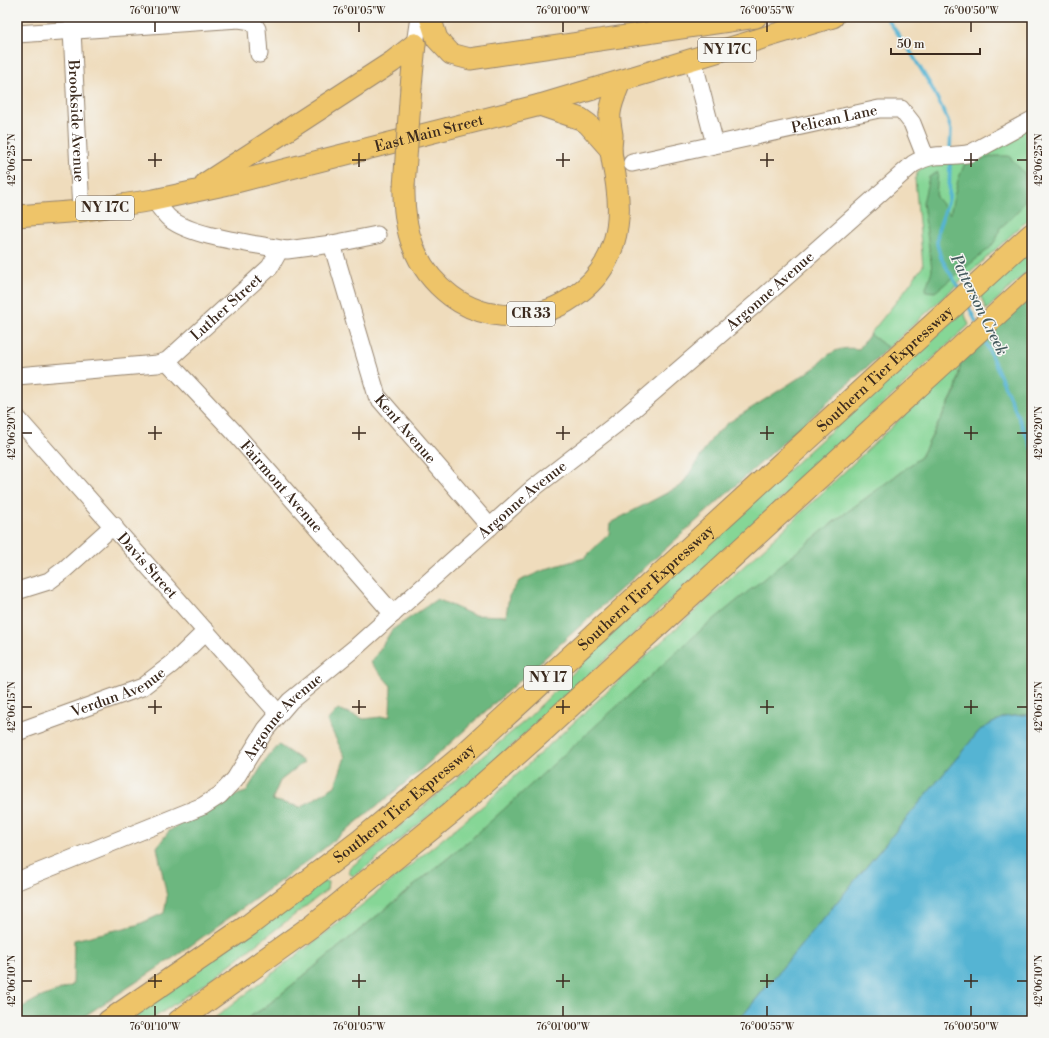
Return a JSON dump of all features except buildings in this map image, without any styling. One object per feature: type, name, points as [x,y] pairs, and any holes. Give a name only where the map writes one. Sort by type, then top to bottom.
[{"type":"highway","name":"Southern Tier Expressway","points":[[109,1021],[249,925],[361,840],[462,756],[1032,234]]},
{"type":"highway","name":"NY 17","points":[[179,1021],[313,925],[451,813],[1032,282]]},
{"type":"main road","points":[[430,17],[437,39],[451,54],[470,59],[756,17]]},
{"type":"main road","name":"East Main Street","points":[[17,216],[81,212],[191,193],[540,105],[833,17]]},
{"type":"main road","name":"CR 33","points":[[415,44],[404,187],[405,223],[412,247],[426,273],[438,286],[452,297],[479,311],[508,317],[540,313],[566,302],[592,282],[604,266],[614,243],[619,214],[617,188],[611,150],[610,114],[620,82]]},
{"type":"main road","points":[[191,193],[392,62],[415,44]]},
{"type":"main road","points":[[540,105],[581,119],[588,124],[611,150]]},
{"type":"street","points":[[415,44],[419,17]]},
{"type":"street","points":[[17,34],[239,19],[252,21],[258,29],[259,54]]},
{"type":"street","name":"Brookside Avenue","points":[[72,30],[81,212]]},
{"type":"street","points":[[693,60],[715,144]]},
{"type":"street","name":"Pelican Lane","points":[[632,163],[715,144],[845,118],[879,109],[895,108],[900,109],[905,113],[912,123],[925,156]]},
{"type":"street","points":[[925,156],[961,156],[971,153],[1032,120]]},
{"type":"street","name":"Argonne Avenue","points":[[17,881],[203,806],[220,795],[235,779],[266,728],[290,701],[356,647],[531,490],[615,425],[760,300],[913,164],[925,156]]},
{"type":"street","points":[[154,200],[169,218],[179,225],[209,235],[280,249],[287,250],[332,244],[376,235]]},
{"type":"street","name":"Kent Avenue","points":[[332,244],[377,396],[490,527]]},
{"type":"street","name":"Luther Street","points":[[168,360],[270,267],[280,249]]},
{"type":"street","points":[[17,376],[158,364],[168,360]]},
{"type":"street","name":"Fairmont Avenue","points":[[168,360],[393,614]]},
{"type":"street","name":"Davis Street","points":[[17,418],[114,525],[278,713]]},
{"type":"street","points":[[17,591],[49,581],[66,569],[114,525]]},
{"type":"street","name":"Verdun Avenue","points":[[17,732],[142,687],[172,664],[206,631]]},
{"type":"green space","points":[[1032,128],[1032,216],[888,348],[870,334],[923,266],[915,179],[918,171],[932,162]]},
{"type":"green space","points":[[995,156],[1009,156],[1025,174],[1025,201],[1016,214],[1000,228],[997,238],[990,248],[935,292],[925,291],[932,270],[923,203],[929,177],[938,172],[936,197],[950,214],[958,180],[965,163]]},
{"type":"green space","points":[[1032,248],[1032,267],[986,310],[980,294]]},
{"type":"green space","points":[[1032,296],[1032,714],[1004,717],[980,730],[738,1021],[243,1021],[264,1008],[470,840],[702,629],[831,524],[921,457],[956,390],[961,361]]},
{"type":"green space","points":[[963,310],[969,325],[490,766],[360,872],[353,876],[349,873],[349,869],[526,720],[640,606]]},
{"type":"green space","points":[[870,334],[888,348],[415,775],[312,858],[179,954],[77,1021],[17,1021],[17,1010],[39,998],[73,985],[74,940],[137,925],[164,913],[167,897],[157,847],[169,831],[220,800],[246,792],[265,761],[279,745],[304,762],[280,781],[272,800],[301,807],[335,786],[345,757],[327,721],[338,709],[364,719],[390,716],[391,686],[371,663],[392,630],[437,599],[473,615],[506,616],[509,596],[519,581],[549,568],[584,558],[609,534],[610,523],[682,485],[713,437],[728,423],[816,367],[825,357],[835,351],[846,348],[859,349]]},
{"type":"green space","points":[[961,361],[956,389],[921,457],[831,524],[470,840],[264,1008],[243,1021],[211,1021],[362,905],[484,805],[780,533]]},
{"type":"green space","points":[[320,882],[328,882],[327,890],[207,982],[149,1021],[118,1021]]},
{"type":"water","points":[[1032,714],[1032,1021],[738,1021],[980,730],[1004,717]]},
{"type":"waterway","name":"Patterson Creek","points":[[886,17],[910,51],[931,86],[948,120],[951,130],[950,150]]},
{"type":"waterway","name":"Patterson Creek","points":[[950,160],[949,199],[938,230],[937,244],[941,258],[960,290]]},
{"type":"waterway","name":"Patterson Creek","points":[[967,303],[976,322]]},
{"type":"waterway","name":"Patterson Creek","points":[[983,337],[1032,448]]}]
